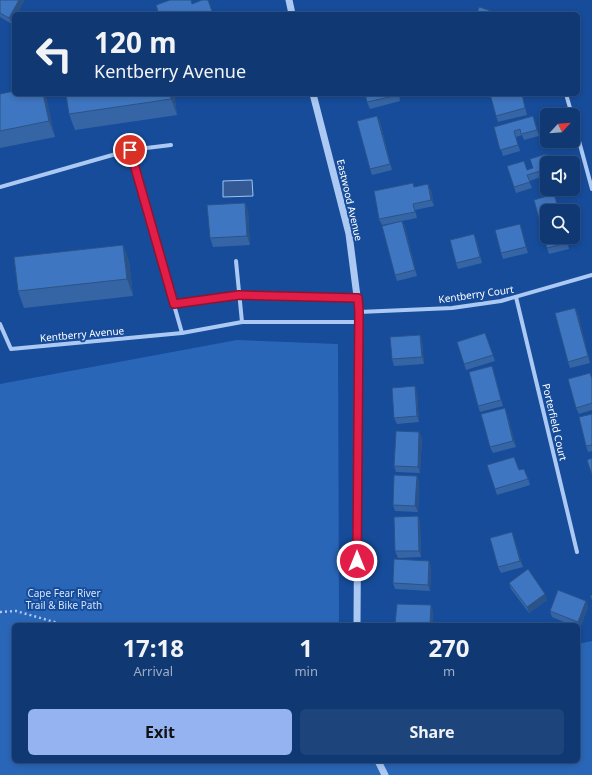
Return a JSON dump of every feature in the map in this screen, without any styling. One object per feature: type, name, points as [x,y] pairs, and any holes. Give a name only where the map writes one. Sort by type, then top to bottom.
[{"type":"street","points":[[289,0],[292,12]]},
{"type":"street","name":"Eastwood Avenue","points":[[314,96],[349,234],[358,298],[357,623]]},
{"type":"street","points":[[567,96],[570,108]]},
{"type":"street","points":[[0,187],[130,150],[171,145]]},
{"type":"street","points":[[580,145],[592,189]]},
{"type":"street","points":[[130,150],[182,333]]},
{"type":"street","points":[[236,262],[242,322]]},
{"type":"street","name":"Kentberry Court","points":[[359,312],[452,308],[501,301],[592,275]]},
{"type":"street","points":[[174,304],[239,295],[358,298]]},
{"type":"street","name":"Porterfield Court","points":[[516,297],[577,552]]},
{"type":"street","name":"Kentberry Avenue","points":[[0,324],[11,349],[182,333],[242,322],[359,322]]},
{"type":"street","points":[[379,763],[385,775]]},
{"type":"path","points":[[0,612],[16,611],[58,623]]},
{"type":"green space","name":"Cape Fear River Trail & Bike Path","points":[[237,340],[338,344],[339,623],[12,623],[12,763],[580,763],[580,644],[592,641],[592,775],[0,775],[0,384]]},
{"type":"shaded area","points":[[252,180],[253,196],[223,197],[223,181]]},
{"type":"building","points":[[0,0],[19,0],[9,18],[0,13]]},
{"type":"building","points":[[170,0],[191,0],[192,4],[202,0],[208,0],[212,12],[158,12],[156,5]]},
{"type":"building","points":[[479,7],[494,12],[478,12]]},
{"type":"building","points":[[12,91],[12,96],[43,96],[49,121],[0,131],[0,94]]},
{"type":"building","points":[[66,96],[170,96],[171,99],[69,114]]},
{"type":"building","points":[[366,96],[394,96],[367,102]]},
{"type":"building","points":[[491,96],[522,96],[525,108],[496,116]]},
{"type":"building","points":[[377,116],[390,164],[370,169],[357,121]]},
{"type":"building","points":[[533,116],[537,130],[521,134],[520,129],[514,131],[518,145],[500,150],[494,127]]},
{"type":"building","points":[[546,154],[547,156],[540,156],[540,171],[527,175],[530,182],[514,187],[507,166],[524,161],[527,170],[533,168],[530,159]]},
{"type":"building","points":[[413,183],[414,187],[428,184],[431,200],[413,204],[415,212],[379,219],[374,191]]},
{"type":"building","points":[[547,196],[555,196],[557,204],[540,204],[540,222],[534,200]]},
{"type":"building","points":[[245,203],[247,236],[210,238],[207,205]]},
{"type":"building","points":[[402,221],[415,270],[395,275],[382,226]]},
{"type":"building","points":[[520,224],[526,247],[501,253],[495,230]]},
{"type":"building","points":[[474,234],[480,257],[456,263],[450,240]]},
{"type":"building","points":[[546,244],[563,244],[547,248]]},
{"type":"building","points":[[123,245],[127,279],[18,291],[14,257]]},
{"type":"building","points":[[575,308],[588,356],[568,362],[555,313]]},
{"type":"building","points":[[485,333],[493,355],[464,364],[457,342]]},
{"type":"building","points":[[420,335],[422,357],[392,359],[390,337]]},
{"type":"building","points":[[492,366],[501,400],[478,406],[469,372]]},
{"type":"building","points":[[590,373],[592,379],[592,403],[576,408],[568,379]]},
{"type":"building","points":[[415,386],[417,416],[394,418],[392,388]]},
{"type":"building","points":[[505,408],[513,441],[490,447],[481,414]]},
{"type":"building","points":[[592,414],[592,445],[586,446],[579,417]]},
{"type":"building","points":[[396,431],[419,432],[418,467],[394,466]]},
{"type":"building","points":[[514,457],[519,470],[524,469],[528,479],[495,489],[487,465]]},
{"type":"building","points":[[592,458],[592,475],[587,460]]},
{"type":"building","points":[[394,475],[417,476],[415,506],[393,505]]},
{"type":"building","points":[[418,516],[419,551],[395,551],[394,517]]},
{"type":"building","points":[[512,532],[520,561],[498,567],[490,538]]},
{"type":"building","points":[[394,559],[429,561],[428,585],[393,583]]},
{"type":"building","points":[[528,569],[545,594],[527,607],[509,583]]},
{"type":"building","points":[[558,590],[586,601],[578,622],[550,611]]},
{"type":"building","points":[[397,604],[431,605],[430,623],[395,623]]},
{"type":"route","points":[[130,150],[174,304],[239,295],[358,298],[357,561]]}]
